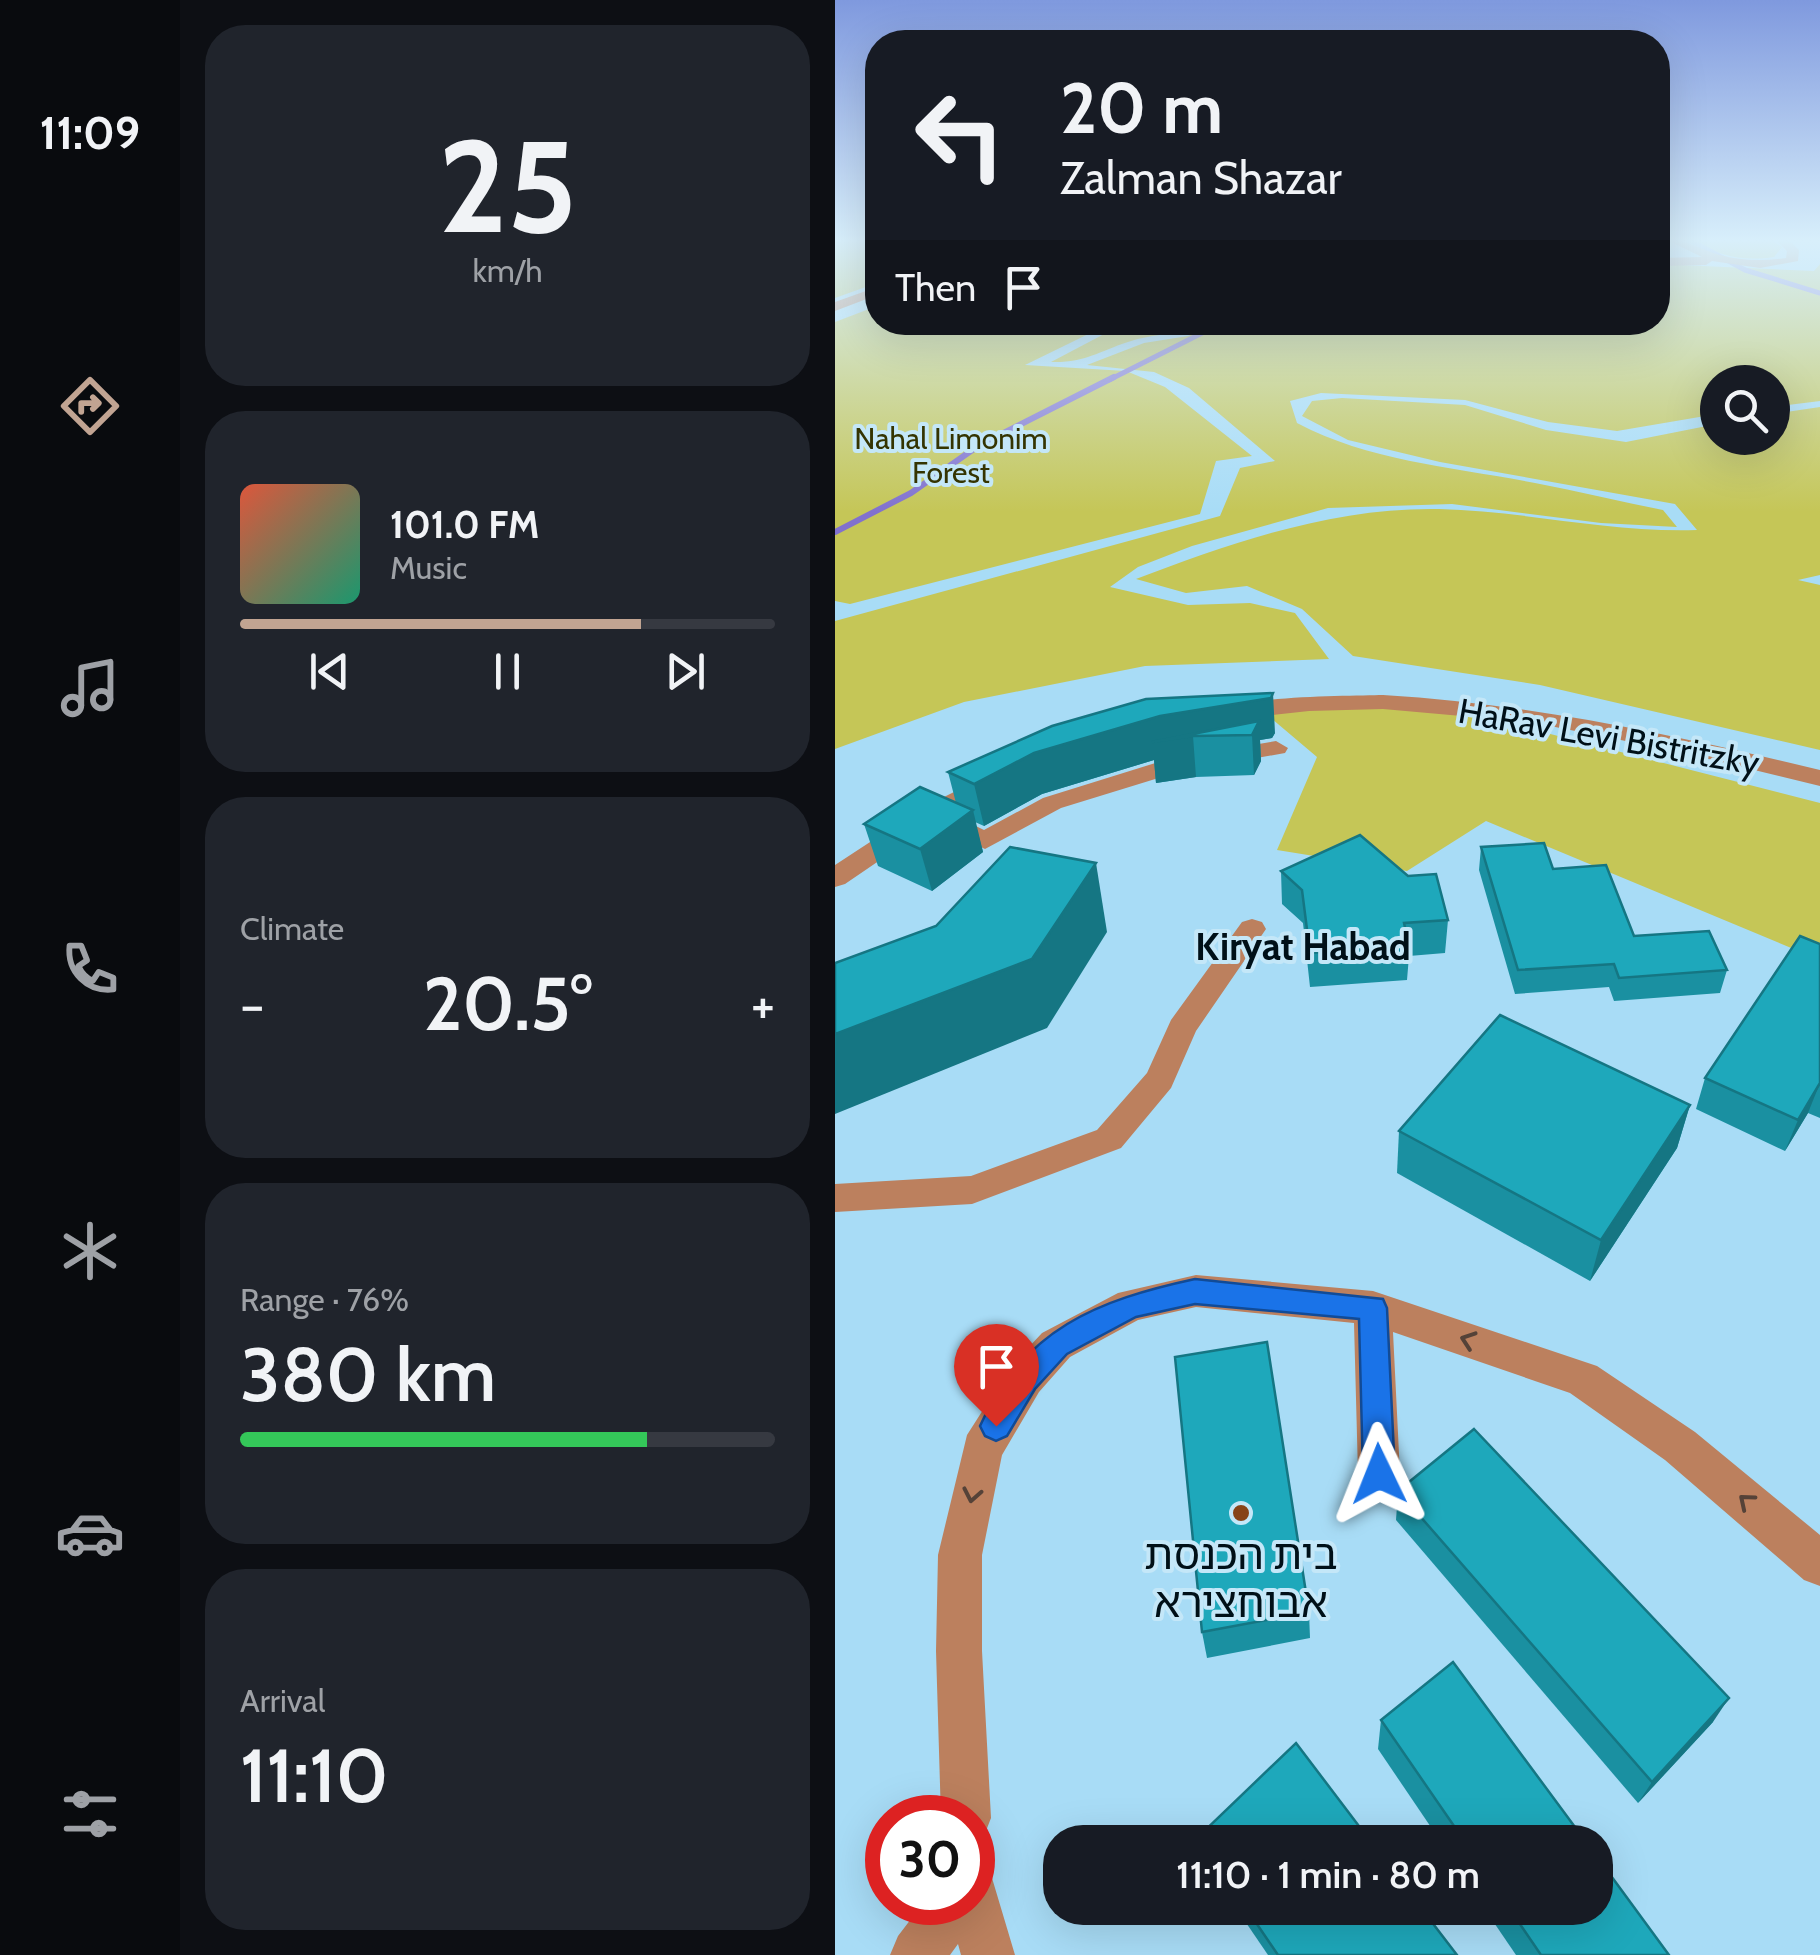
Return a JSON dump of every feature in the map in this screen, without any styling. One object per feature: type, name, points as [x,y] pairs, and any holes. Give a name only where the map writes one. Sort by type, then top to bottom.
[{"type":"street","name":"HaRav Levi Bistritzky","points":[[1210,716],[1326,703],[1523,714],[1673,741],[1820,778]]},
{"type":"street","points":[[931,814],[985,840],[1069,798],[1173,764],[1276,748]]},
{"type":"street","points":[[835,878],[931,814],[1009,775]]},
{"type":"street","points":[[835,1198],[972,1190],[1109,1139],[1159,1079],[1182,1028],[1251,929]]},
{"type":"street","points":[[965,1795],[959,1651],[961,1555],[981,1450],[1025,1379],[1056,1345],[1131,1306],[1195,1292],[1373,1308],[1583,1378],[1680,1446],[1820,1564]]},
{"type":"street","points":[[1373,1308],[1379,1474]]},
{"type":"street","points":[[917,1955],[940,1925]]},
{"type":"street","points":[[980,1925],[988,1955]]},
{"type":"green space","name":"Nahal Limonim Forest","points":[[835,330],[865,330],[865,335],[1086,335],[1025,365],[1126,371],[1165,387],[1252,456],[1216,461],[1200,514],[850,604],[835,601]]},
{"type":"green space","points":[[1670,330],[1820,330],[1820,401],[1790,405],[1790,365],[1700,365],[1700,417],[1617,431],[1548,422],[1465,400],[1321,393],[1290,401],[1297,423],[1354,447],[1663,510],[1677,527],[1601,523],[1452,504],[1328,508],[1192,546],[1138,567],[1110,587],[1188,605],[1250,603],[1295,613],[1329,659],[1145,666],[964,702],[835,749],[835,621],[1220,516],[1240,468],[1275,461],[1189,388],[1154,372],[1087,365],[1144,343],[1190,335],[1670,335]]},
{"type":"green space","points":[[1102,335],[1160,335],[1082,359],[1051,362]]},
{"type":"green space","points":[[1342,398],[1465,405],[1546,430],[1626,442],[1700,427],[1700,455],[1790,455],[1790,411],[1820,407],[1820,575],[1798,580],[1820,585],[1820,750],[1540,685],[1353,656],[1302,609],[1247,586],[1186,593],[1136,579],[1284,529],[1400,510],[1471,511],[1633,528],[1697,530],[1675,504],[1440,462],[1348,440],[1302,416],[1312,401]]},
{"type":"green space","points":[[1252,702],[1369,705],[1472,714],[1820,803],[1820,960],[1486,821],[1407,871],[1277,850],[1317,757]]},
{"type":"building","points":[[1273,693],[1271,698],[1160,716],[1034,753],[974,784],[948,772],[1052,726],[1146,699]]},
{"type":"building","points":[[1259,721],[1252,735],[1193,736],[1152,742]]},
{"type":"building","points":[[920,787],[973,810],[920,849],[864,824]]},
{"type":"building","points":[[1360,835],[1408,876],[1436,874],[1448,920],[1404,923],[1409,946],[1310,953],[1302,890],[1281,871]]},
{"type":"building","points":[[1544,843],[1553,869],[1606,865],[1634,936],[1709,931],[1727,970],[1619,978],[1614,964],[1518,970],[1481,847]]},
{"type":"building","points":[[1010,847],[1096,863],[1032,959],[835,1034],[835,963],[936,926]]},
{"type":"building","points":[[1800,936],[1820,944],[1820,1083],[1798,1120],[1705,1078]]},
{"type":"building","points":[[1500,1015],[1690,1105],[1601,1240],[1399,1131]]},
{"type":"building","name":"בית הכנסת אבוחצירא","points":[[1267,1342],[1309,1612],[1202,1632],[1175,1357]]},
{"type":"building","points":[[1474,1429],[1729,1698],[1652,1782],[1398,1491]]},
{"type":"building","points":[[1453,1662],[1573,1825],[1453,1825],[1381,1720]]},
{"type":"building","points":[[1296,1743],[1358,1825],[1211,1825]]},
{"type":"building","points":[[1613,1879],[1669,1955],[1541,1955],[1521,1925],[1613,1925]]},
{"type":"building","points":[[1258,1925],[1434,1925],[1457,1955],[1278,1955]]},
{"type":"waterway","points":[[1109,380],[1198,335]]},
{"type":"waterway","points":[[835,532],[911,493],[978,446],[1114,377]]},
{"type":"place","name":"בית הכנסת אבוחצירא","points":[[1241,1513]]},
{"type":"district","name":"Kiryat Habad","points":[[1303,947]]},
{"type":"route","points":[[996,1426],[1025,1379],[1056,1345],[1131,1306],[1195,1292],[1373,1308],[1379,1474]]}]
